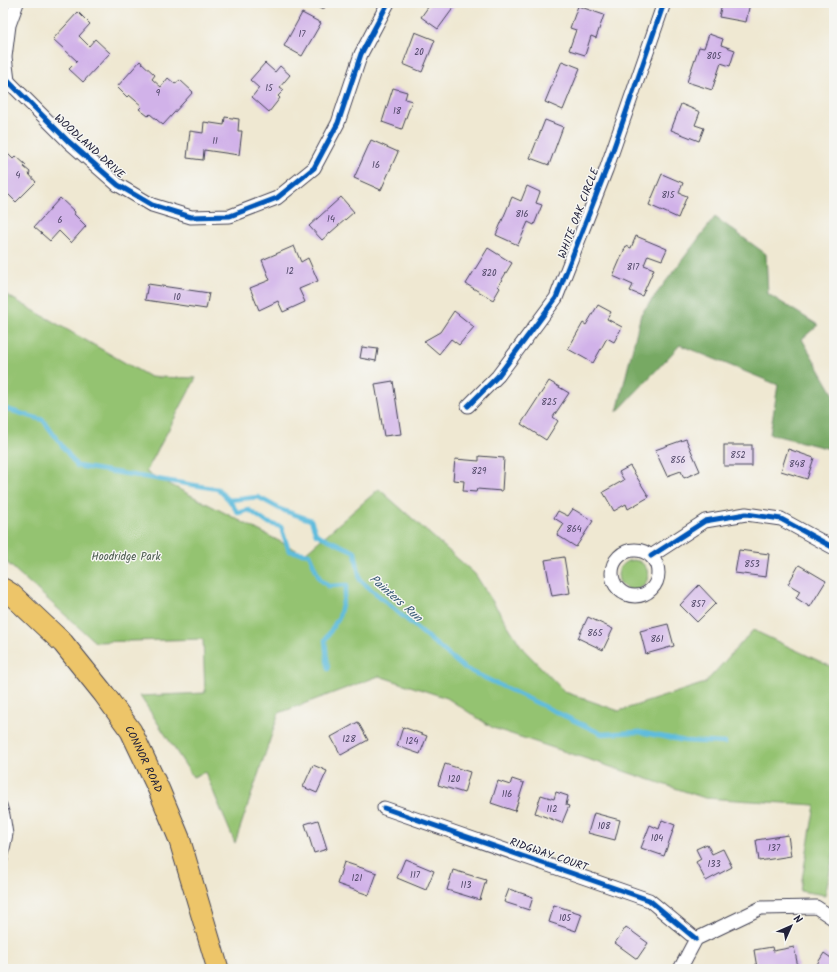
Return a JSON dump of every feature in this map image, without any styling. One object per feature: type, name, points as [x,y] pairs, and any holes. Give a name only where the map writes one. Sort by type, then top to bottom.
[{"type":"main road","name":"CONNOR ROAD","points":[[3,589],[11,594],[63,643],[104,694],[131,731],[159,790],[179,838],[218,969]]},
{"type":"street","points":[[5,80],[5,57],[8,25],[17,3]]},
{"type":"street","name":"WOODLAND DRIVE","points":[[5,80],[68,141],[118,185],[152,205],[191,217],[230,216],[278,198],[314,168],[338,123],[361,54],[388,3]]},
{"type":"street","name":"WHITE OAK CIRCLE","points":[[468,406],[498,376],[556,298],[606,170],[664,3]]},
{"type":"street","points":[[651,556],[705,521],[746,514],[781,519],[834,548]]},
{"type":"street","name":"RIDGWAY COURT","points":[[384,808],[649,900],[696,939]]},
{"type":"street","points":[[680,969],[696,939],[762,908],[816,907],[834,919]]},
{"type":"lane","points":[[3,805],[9,834],[3,864]]},
{"type":"green space","points":[[715,217],[766,254],[768,294],[818,325],[802,339],[834,395],[834,450],[770,434],[778,385],[680,345],[617,412],[641,314]]},
{"type":"green space","name":"Hoodridge Park","points":[[3,293],[150,377],[196,378],[146,472],[304,554],[379,489],[475,574],[523,649],[565,692],[619,711],[705,683],[753,630],[834,668],[834,851],[825,895],[800,891],[815,805],[705,798],[493,728],[447,698],[379,676],[279,713],[235,843],[205,772],[193,777],[140,696],[205,693],[203,639],[95,642],[3,559]]},
{"type":"green space","points":[[633,560],[644,564],[648,575],[644,586],[633,590],[622,586],[618,575],[622,564]]},
{"type":"building","points":[[309,3],[327,3],[323,10]]},
{"type":"building","points":[[431,3],[457,3],[438,29],[421,17]]},
{"type":"building","points":[[722,3],[750,3],[746,22],[719,17]]},
{"type":"building","points":[[578,6],[604,15],[596,38],[591,36],[585,55],[569,50],[576,30],[570,28]]},
{"type":"building","points":[[78,12],[90,24],[79,36],[89,46],[95,39],[110,53],[83,82],[69,69],[77,61],[53,39]]},
{"type":"building","points":[[302,13],[321,23],[302,56],[284,46]]},
{"type":"building","points":[[415,32],[435,40],[422,72],[403,64]]},
{"type":"building","points":[[709,34],[723,39],[721,45],[735,50],[730,66],[721,63],[712,90],[687,82],[699,47],[704,48]]},
{"type":"building","points":[[140,61],[155,75],[152,79],[161,87],[168,78],[175,84],[180,80],[193,92],[163,125],[150,114],[148,116],[139,109],[142,106],[129,95],[127,97],[117,87]]},
{"type":"building","points":[[562,61],[580,68],[563,110],[545,102]]},
{"type":"building","points":[[265,63],[275,72],[280,66],[290,75],[280,87],[284,90],[278,96],[280,98],[269,112],[252,97],[259,88],[250,80]]},
{"type":"building","points":[[393,88],[407,92],[405,99],[412,101],[402,129],[382,122]]},
{"type":"building","points":[[681,104],[700,112],[695,125],[704,128],[699,141],[671,130]]},
{"type":"building","points":[[225,117],[239,119],[238,131],[242,131],[239,155],[204,150],[203,160],[187,158],[190,131],[203,133],[204,122],[224,125]]},
{"type":"building","points":[[545,120],[563,127],[549,165],[530,158]]},
{"type":"building","points":[[371,140],[398,152],[381,190],[354,178]]},
{"type":"building","points":[[3,149],[13,159],[16,156],[26,165],[24,167],[30,172],[29,174],[36,182],[16,202],[3,189],[3,181],[7,177],[3,173]]},
{"type":"building","points":[[662,174],[683,183],[679,193],[687,196],[678,218],[649,205]]},
{"type":"building","points":[[527,186],[540,192],[536,203],[542,205],[534,225],[528,222],[518,245],[496,235],[512,197],[521,201]]},
{"type":"building","points":[[341,197],[354,212],[322,240],[309,226]]},
{"type":"building","points":[[60,198],[75,212],[74,214],[86,226],[71,243],[59,231],[50,241],[34,227]]},
{"type":"building","points":[[636,236],[667,249],[662,260],[648,255],[644,265],[654,269],[642,296],[630,291],[633,285],[613,276],[626,246],[631,248]]},
{"type":"building","points":[[294,246],[301,262],[308,258],[318,281],[299,289],[305,302],[283,312],[278,301],[259,310],[250,288],[270,280],[262,260]]},
{"type":"building","points":[[488,248],[512,263],[498,286],[500,288],[493,300],[466,284]]},
{"type":"building","points":[[148,284],[209,293],[206,309],[145,300]]},
{"type":"building","points":[[598,305],[611,312],[607,319],[622,327],[614,342],[607,338],[593,363],[568,349],[583,323],[586,325]]},
{"type":"building","points":[[454,311],[474,327],[459,345],[451,339],[439,354],[424,341],[440,332]]},
{"type":"building","points":[[362,347],[378,349],[376,361],[360,358]]},
{"type":"building","points":[[393,381],[401,434],[384,436],[375,384]]},
{"type":"building","points":[[549,381],[569,393],[553,417],[558,421],[546,440],[521,424]]},
{"type":"building","points":[[686,439],[700,471],[684,478],[681,471],[667,476],[655,450]]},
{"type":"building","points":[[724,445],[752,445],[752,466],[724,466]]},
{"type":"building","points":[[788,449],[814,458],[807,479],[781,471]]},
{"type":"building","points":[[479,456],[504,458],[502,491],[477,489],[476,492],[463,491],[464,481],[453,480],[455,459],[479,461]]},
{"type":"building","points":[[630,466],[649,497],[628,509],[626,504],[614,511],[603,492],[624,480],[619,472]]},
{"type":"building","points":[[573,509],[593,521],[576,547],[557,535],[564,524],[554,518],[558,511],[568,516]]},
{"type":"building","points":[[739,550],[769,554],[766,577],[735,573]]},
{"type":"building","points":[[564,557],[570,593],[552,596],[545,560]]},
{"type":"building","points":[[799,565],[826,581],[810,607],[796,598],[800,591],[788,584]]},
{"type":"building","points":[[699,585],[716,603],[697,622],[680,605]]},
{"type":"building","points":[[588,617],[613,629],[603,650],[578,638]]},
{"type":"building","points":[[668,624],[674,646],[646,654],[640,631]]},
{"type":"building","points":[[358,722],[368,740],[341,755],[331,737]]},
{"type":"building","points":[[403,727],[427,736],[420,754],[397,746]]},
{"type":"building","points":[[445,764],[470,772],[464,793],[438,785]]},
{"type":"building","points":[[313,765],[327,771],[317,793],[303,787]]},
{"type":"building","points":[[512,779],[524,783],[515,811],[491,803],[498,781],[510,785]]},
{"type":"building","points":[[556,792],[568,796],[566,805],[569,806],[562,823],[535,813],[541,795],[554,799]]},
{"type":"building","points":[[594,813],[620,820],[615,840],[588,833]]},
{"type":"building","points":[[318,820],[327,849],[314,853],[305,824]]},
{"type":"building","points":[[662,820],[675,825],[664,856],[641,848],[650,825],[659,829]]},
{"type":"building","points":[[788,835],[791,856],[759,861],[756,840]]},
{"type":"building","points":[[707,844],[712,854],[723,849],[732,867],[706,881],[696,862],[701,859],[696,849]]},
{"type":"building","points":[[405,859],[434,871],[426,890],[397,878]]},
{"type":"building","points":[[344,862],[377,873],[369,895],[337,884]]},
{"type":"building","points":[[453,870],[486,880],[480,900],[447,890]]},
{"type":"building","points":[[509,889],[533,897],[529,910],[504,902]]},
{"type":"building","points":[[554,905],[582,914],[576,931],[549,922]]},
{"type":"building","points":[[626,927],[648,943],[637,959],[615,943]]},
{"type":"building","points":[[772,947],[773,951],[794,947],[798,967],[789,969],[765,969],[765,966],[757,968],[754,950]]},
{"type":"building","points":[[824,953],[834,960],[834,969],[814,969]]},
{"type":"waterway","name":"Painters Run","points":[[3,408],[43,420],[77,466],[218,489],[229,500],[258,497],[282,510],[311,520],[316,534],[355,552],[360,580],[464,668],[602,734],[639,732],[685,741],[725,743]]},
{"type":"waterway","points":[[229,500],[238,513],[249,510],[266,522],[281,527],[289,551],[309,554],[320,579],[328,586],[347,585],[339,617],[325,640],[328,669]]},
{"type":"cycle path","points":[[3,78],[8,81],[68,141],[118,185],[152,205],[191,217],[230,216],[277,198],[314,168],[338,123],[361,54],[388,3]]},
{"type":"cycle path","points":[[468,406],[498,376],[556,298],[606,170],[664,3]]},
{"type":"cycle path","points":[[651,556],[705,521],[746,514],[781,519],[834,548]]},
{"type":"cycle path","points":[[384,808],[649,900],[696,939]]}]
